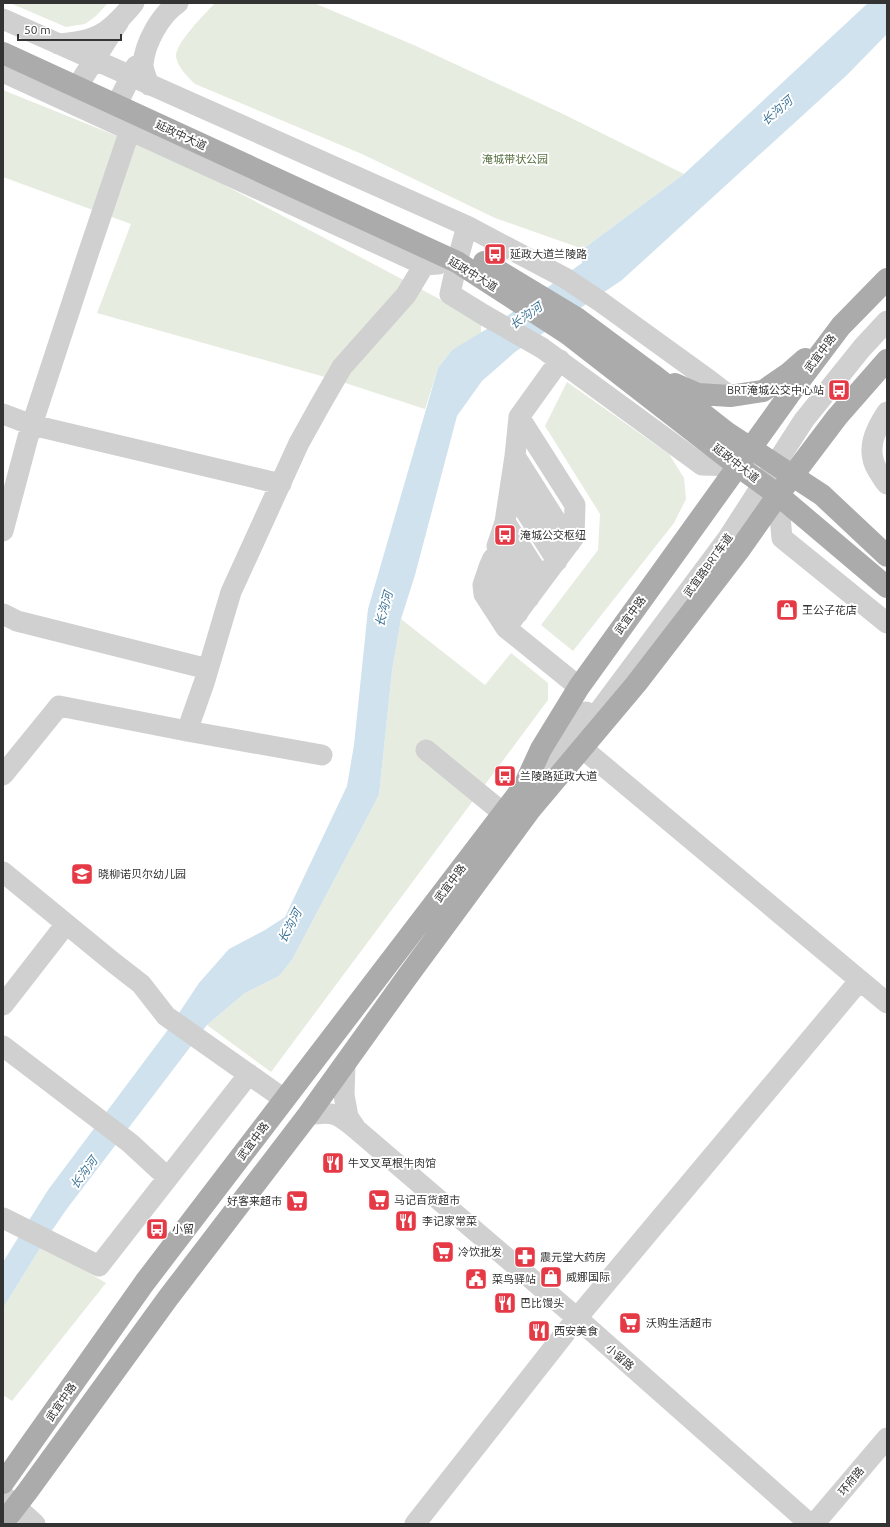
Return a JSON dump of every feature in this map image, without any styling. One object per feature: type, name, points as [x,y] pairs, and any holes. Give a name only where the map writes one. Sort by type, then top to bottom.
[{"type":"main road","name":"延政中大道","points":[[3,37],[81,81]]},
{"type":"main road","name":"延政中大道","points":[[3,53],[126,96],[459,254],[516,291],[652,374],[726,432],[822,495],[887,556]]},
{"type":"main road","name":"武宜中路","points":[[6,1515],[168,1298],[308,1115],[530,810],[636,684],[740,549],[766,486],[789,395],[841,326],[887,279]]},
{"type":"main road","name":"延政中大道","points":[[573,326],[738,466],[766,486],[887,587]]},
{"type":"main road","points":[[652,374],[698,394],[730,396],[763,391],[790,373],[841,326]]},
{"type":"main road","name":"武宜中路","points":[[3,1483],[145,1282],[524,786],[541,749],[579,687],[738,466],[772,462],[837,417],[887,360]]},
{"type":"street","points":[[81,81],[119,21],[134,3]]},
{"type":"street","points":[[3,531],[32,425],[130,130],[126,96],[143,66],[148,43],[162,19],[178,3]]},
{"type":"street","points":[[3,19],[58,44],[79,43],[100,36],[119,21]]},
{"type":"street","points":[[58,44],[81,81]]},
{"type":"street","points":[[3,72],[81,81],[126,96],[467,226],[565,278],[601,302],[730,396]]},
{"type":"street","points":[[130,130],[424,265]]},
{"type":"street","points":[[467,226],[450,294],[560,360],[702,465],[738,466]]},
{"type":"street","points":[[187,731],[208,669],[231,592],[299,443],[319,407],[342,367],[406,295],[424,265],[459,254]]},
{"type":"street","name":"武宜路BRT车道","points":[[530,810],[550,778],[766,486],[772,462],[799,413],[887,307]]},
{"type":"street","name":"武宜路BRT车道","points":[[772,462],[862,348],[887,321]]},
{"type":"street","points":[[560,360],[519,417],[516,456],[505,522],[489,567],[518,613],[579,687]]},
{"type":"street","points":[[887,412],[878,425],[871,450],[874,465],[887,484]]},
{"type":"street","points":[[3,414],[32,425],[281,484]]},
{"type":"street","points":[[518,613],[574,537],[575,505],[519,417]]},
{"type":"street","points":[[516,456],[570,543]]},
{"type":"street","points":[[766,486],[782,538],[887,623]]},
{"type":"street","name":"武宜路BRT车道","points":[[524,786],[613,681],[717,539],[766,486]]},
{"type":"street","points":[[511,488],[556,561]]},
{"type":"street","points":[[822,495],[887,542]]},
{"type":"street","points":[[505,522],[542,580]]},
{"type":"street","points":[[497,546],[518,613]]},
{"type":"street","points":[[3,614],[16,621],[208,669]]},
{"type":"street","points":[[3,775],[59,706],[322,755]]},
{"type":"street","points":[[582,748],[887,1003]]},
{"type":"street","points":[[426,750],[503,813]]},
{"type":"street","points":[[3,872],[141,984],[166,1016],[284,1099]]},
{"type":"street","points":[[3,1005],[66,924]]},
{"type":"street","points":[[415,1524],[577,1318],[860,980]]},
{"type":"street","points":[[3,1046],[130,1143],[168,1178]]},
{"type":"street","name":"小留路","points":[[345,1065],[345,1103],[348,1117],[356,1129]]},
{"type":"street","points":[[3,1218],[99,1266],[249,1074]]},
{"type":"street","name":"小留路","points":[[308,1115],[325,1112],[340,1116],[356,1129],[577,1318],[810,1524]]},
{"type":"street","name":"环府路","points":[[814,1524],[887,1438]]},
{"type":"street","points":[[6,1515],[35,1524]]},
{"type":"green space","points":[[10,3],[108,3],[96,16],[85,24],[66,27]]},
{"type":"green space","name":"淹城带状公园","points":[[215,3],[314,3],[416,46],[561,113],[684,174],[583,249],[495,218],[362,154],[195,84],[183,72],[178,64],[176,56],[177,50],[192,28]]},
{"type":"green space","points":[[3,90],[179,161],[481,321],[481,334],[452,350],[438,368],[425,409],[339,381],[97,313],[131,224],[3,177]]},
{"type":"green space","points":[[567,382],[669,454],[684,478],[686,499],[674,523],[573,651],[541,625],[598,550],[600,514],[545,426]]},
{"type":"green space","points":[[401,619],[485,685],[511,653],[548,683],[548,700],[271,1072],[207,1025],[245,993],[279,976],[292,960],[379,795],[392,671]]},
{"type":"green space","points":[[42,1245],[106,1283],[12,1401],[3,1395],[3,1308]]},
{"type":"water","name":"长沟河","points":[[868,3],[887,3],[887,34],[847,75],[622,280],[515,352],[482,381],[457,416],[415,575],[401,619],[392,671],[379,795],[292,960],[279,976],[245,993],[207,1025],[66,1210],[42,1245],[3,1308],[3,1262],[48,1190],[167,1031],[199,983],[229,949],[265,930],[285,917],[347,786],[354,745],[368,609],[438,368],[452,350],[500,321],[582,263],[583,249],[684,174]]},
{"type":"place","name":"延政大道兰陵路","points":[[495,254]]},
{"type":"place","name":"BRT淹城公交中心站","points":[[839,390]]},
{"type":"place","name":"淹城公交枢纽","points":[[505,535]]},
{"type":"place","name":"王公子花店","points":[[787,610]]},
{"type":"place","name":"兰陵路延政大道","points":[[505,776]]},
{"type":"place","name":"晓柳诺贝尔幼儿园","points":[[82,874]]},
{"type":"place","name":"牛叉叉草根牛肉馆","points":[[333,1163]]},
{"type":"place","name":"马记百货超市","points":[[379,1200]]},
{"type":"place","name":"好客来超市","points":[[297,1201]]},
{"type":"place","name":"李记家常菜","points":[[406,1221]]},
{"type":"place","name":"小留","points":[[157,1229]]},
{"type":"place","name":"冷饮批发","points":[[443,1252]]},
{"type":"place","name":"震元堂大药房","points":[[525,1257]]},
{"type":"place","name":"威娜国际","points":[[551,1277]]},
{"type":"place","name":"菜鸟驿站","points":[[476,1279]]},
{"type":"place","name":"巴比馒头","points":[[505,1303]]},
{"type":"place","name":"沃购生活超市","points":[[630,1323]]},
{"type":"place","name":"西安美食","points":[[539,1331]]}]
